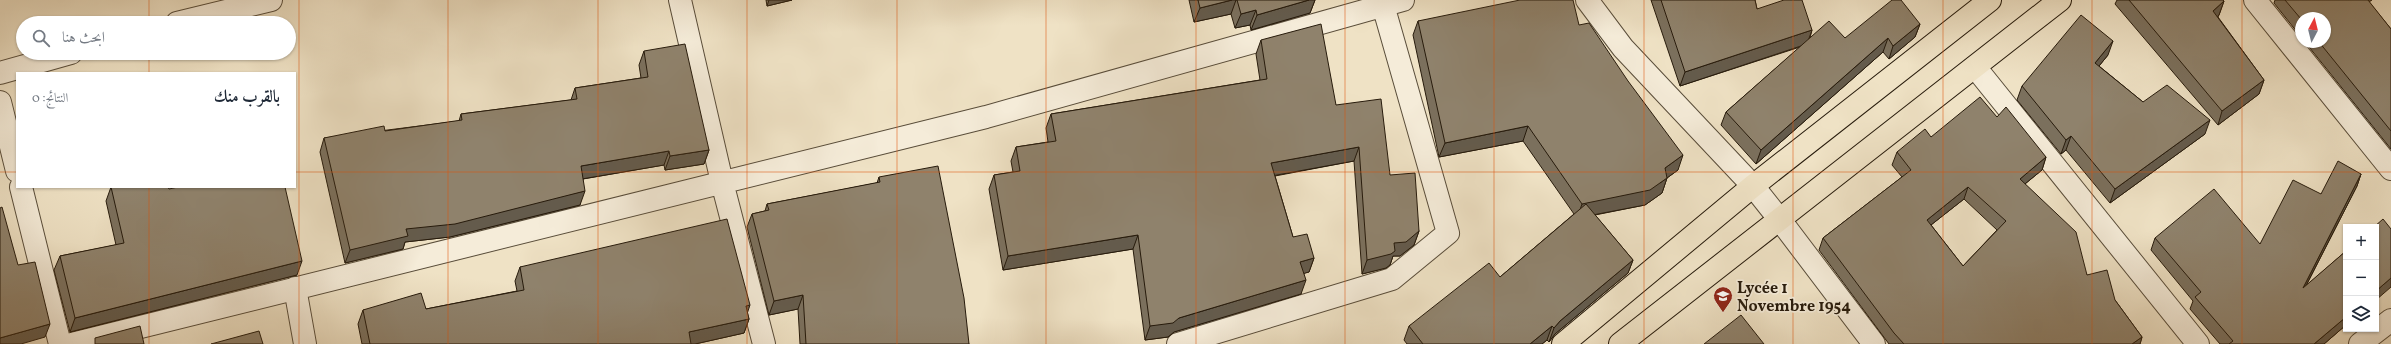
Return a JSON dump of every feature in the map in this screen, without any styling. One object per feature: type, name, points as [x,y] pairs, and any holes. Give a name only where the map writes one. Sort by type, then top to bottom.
[{"type":"main road","points":[[1564,344],[1753,186],[1990,0]]},
{"type":"main road","points":[[1620,344],[1975,68],[2060,0]]},
{"type":"street","points":[[191,16],[210,7],[271,0]]},
{"type":"street","points":[[680,0],[722,182],[764,344]]},
{"type":"street","points":[[1588,0],[1623,48],[1753,186],[1874,344]]},
{"type":"street","points":[[2255,0],[2391,169]]},
{"type":"street","points":[[72,344],[986,117],[1393,2],[1448,233],[1392,279],[1178,344]]},
{"type":"street","points":[[0,73],[46,60]]},
{"type":"street","points":[[1975,68],[2198,344]]},
{"type":"street","points":[[0,102],[16,167]]},
{"type":"street","points":[[21,188],[60,344]]},
{"type":"street","points":[[295,288],[305,344]]},
{"type":"street","points":[[2360,344],[2391,320]]},
{"type":"building","points":[[1198,0],[1232,0],[1200,8]]},
{"type":"building","points":[[1237,0],[1309,0],[1257,15],[1256,10],[1241,14]]},
{"type":"building","points":[[1520,0],[1573,0],[1579,25],[1589,23],[1628,81],[1683,155],[1665,168],[1667,178],[1650,190],[1582,204],[1528,126],[1445,143],[1418,21]]},
{"type":"building","points":[[1661,0],[1755,0],[1757,9],[1784,0],[1802,0],[1812,30],[1685,72]]},
{"type":"building","points":[[1892,0],[1901,0],[1920,24],[1893,46],[1888,38],[1761,150],[1726,112],[1829,21],[1845,38]]},
{"type":"building","points":[[2129,0],[2223,0],[2224,1],[2213,11],[2264,80],[2222,111]]},
{"type":"building","points":[[2285,0],[2368,0],[2391,29],[2391,131],[2324,48],[2331,48],[2331,12],[2295,12]]},
{"type":"building","points":[[2081,15],[2113,41],[2095,63],[2143,102],[2167,85],[2210,120],[2115,189],[2071,136],[2066,140],[2022,86]]},
{"type":"building","points":[[1321,24],[1336,105],[1381,99],[1390,175],[1415,173],[1419,231],[1406,242],[1394,243],[1395,251],[1391,254],[1367,260],[1359,147],[1271,163],[1293,237],[1307,234],[1314,258],[1300,262],[1306,280],[1179,318],[1173,323],[1150,326],[1138,235],[1008,256],[994,175],[1020,171],[1016,147],[1056,141],[1051,114],[1267,79],[1261,40]]},
{"type":"building","points":[[685,44],[709,150],[670,156],[669,151],[581,166],[585,191],[455,224],[406,229],[408,236],[350,250],[324,138],[384,126],[385,131],[462,120],[461,114],[577,99],[575,88],[648,77],[644,51]]},
{"type":"building","points":[[1980,97],[1997,117],[2006,107],[2046,157],[2020,179],[2076,232],[2087,275],[2107,270],[2115,300],[2142,337],[2132,344],[1904,344],[1894,333],[1823,238],[1911,170],[1897,152],[1925,129],[1931,137]],"holes":[[[1968,187],[2006,221],[1963,266],[1927,220]]]},
{"type":"building","points":[[2338,161],[2361,174],[2303,288],[2343,254],[2343,320],[2314,344],[2229,344],[2233,341],[2195,297],[2201,292],[2155,238],[2214,189],[2260,244],[2293,180],[2321,194]]},
{"type":"building","points":[[938,166],[964,298],[969,344],[806,344],[803,295],[774,301],[752,214],[769,210],[767,204],[880,182],[879,177]]},
{"type":"building","points":[[111,188],[285,188],[302,261],[75,318],[60,256],[124,243]]},
{"type":"building","points":[[1586,204],[1633,260],[1560,321],[1554,328],[1552,326],[1530,344],[1423,344],[1409,326],[1489,263],[1500,277]]},
{"type":"building","points":[[2,207],[18,265],[35,262],[50,324],[0,338],[0,208]]},
{"type":"building","points":[[727,219],[750,305],[746,306],[749,319],[689,332],[691,344],[370,344],[363,310],[421,293],[426,309],[524,290],[520,267]]},
{"type":"building","points":[[2383,219],[2391,229],[2391,278],[2379,288],[2379,224],[2377,224]]},
{"type":"building","points":[[1741,315],[1764,344],[1704,344]]},
{"type":"building","points":[[140,326],[144,344],[95,344],[95,338]]},
{"type":"building","points":[[259,331],[263,344],[211,344]]},
{"type":"place","name":"Lycée 1 Novembre 1954","points":[[1723,313]]}]
